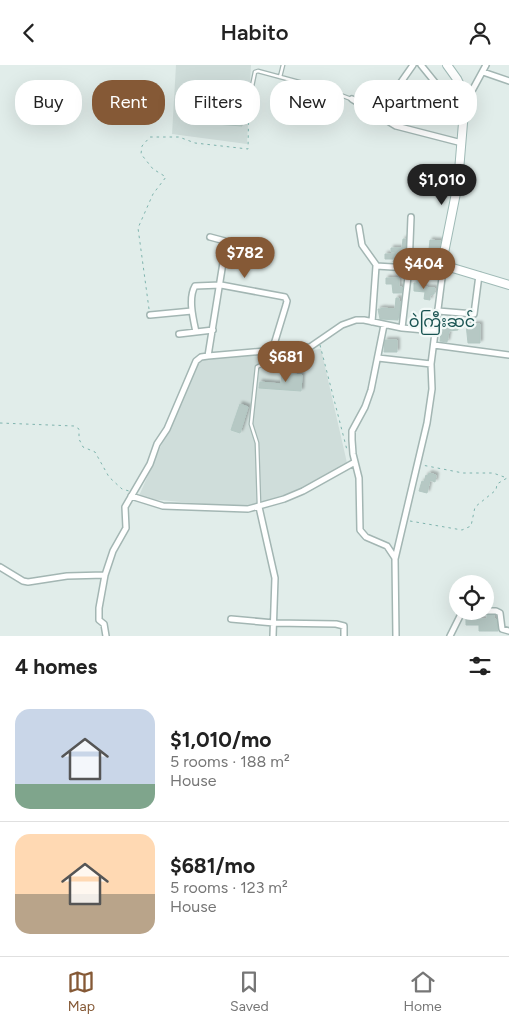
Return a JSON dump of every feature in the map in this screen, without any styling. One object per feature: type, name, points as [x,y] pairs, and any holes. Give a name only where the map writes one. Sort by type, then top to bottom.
[{"type":"street","points":[[402,80],[413,65]]},
{"type":"street","points":[[421,65],[433,80]]},
{"type":"street","points":[[447,65],[457,80]]},
{"type":"street","points":[[477,82],[486,65]]},
{"type":"street","points":[[483,72],[509,81]]},
{"type":"street","points":[[394,125],[463,143]]},
{"type":"street","points":[[396,636],[395,559],[430,407],[434,345],[445,268],[444,253],[458,183],[463,143],[463,125]]},
{"type":"street","points":[[402,328],[409,268],[411,217]]},
{"type":"street","points":[[359,227],[362,245],[377,266]]},
{"type":"street","points":[[208,356],[221,285],[226,242],[210,237]]},
{"type":"street","points":[[377,266],[445,268],[479,275],[509,285]]},
{"type":"street","points":[[372,322],[375,269],[377,266]]},
{"type":"street","points":[[438,311],[475,313],[479,275]]},
{"type":"street","points":[[196,332],[192,311],[192,290],[195,286],[221,285],[285,297],[287,299],[286,305],[272,351]]},
{"type":"street","points":[[150,315],[192,311]]},
{"type":"street","points":[[106,636],[104,625],[99,620],[99,614],[105,575],[113,551],[125,532],[125,507],[150,464],[157,444],[167,429],[196,361],[201,357],[208,356],[310,347],[329,333],[349,323],[364,320],[402,328],[436,331]]},
{"type":"street","points":[[384,325],[368,399],[352,431],[353,454],[359,478],[360,530],[366,537],[387,545],[395,559]]},
{"type":"street","points":[[180,335],[213,330]]},
{"type":"street","points":[[434,345],[509,355]]},
{"type":"street","points":[[378,358],[432,364]]},
{"type":"street","points":[[133,494],[154,504],[182,508],[237,510],[260,507],[303,491],[355,462]]},
{"type":"street","points":[[260,507],[263,530],[275,578],[273,636]]},
{"type":"street","points":[[0,567],[28,582],[67,576],[105,575]]},
{"type":"street","points":[[494,611],[500,613],[502,636]]},
{"type":"street","points":[[231,619],[274,623],[336,624],[344,626],[344,636]]},
{"type":"street","points":[[450,636],[459,620]]},
{"type":"street","points":[[502,629],[509,631]]},
{"type":"lane","points":[[280,77],[283,65]]},
{"type":"lane","points":[[254,80],[255,72],[269,73],[352,99]]},
{"type":"lane","points":[[260,507],[257,443],[251,424],[257,367],[262,364],[276,364],[286,357],[290,349]]},
{"type":"path","points":[[150,315],[138,229],[154,194],[166,177],[153,169],[141,154],[142,146],[150,137],[179,137],[196,143],[248,149],[248,125]]},
{"type":"path","points":[[319,342],[323,351],[325,366],[349,455],[355,462]]},
{"type":"path","points":[[0,423],[74,426],[79,429],[79,439],[83,447],[95,452],[109,477],[122,489],[133,494]]},
{"type":"path","points":[[404,520],[462,530],[470,526],[475,507],[496,490],[497,484],[507,478],[494,473],[463,473],[418,464]]},
{"type":"shaded area","points":[[176,65],[251,65],[250,80],[175,80]]},
{"type":"shaded area","points":[[175,82],[175,125],[248,125],[247,144],[172,134]]},
{"type":"shaded area","points":[[321,349],[347,463],[294,494],[246,508],[138,498],[199,360]]},
{"type":"building","points":[[403,239],[406,239],[405,252],[402,252],[402,257],[398,257],[397,263],[393,262],[394,259],[385,259],[385,254],[395,254],[395,252],[391,252],[391,248],[402,248]]},
{"type":"building","points":[[430,240],[441,241],[438,252],[439,259],[428,258]]},
{"type":"building","points":[[386,278],[399,278],[399,287],[402,287],[402,293],[393,293],[392,284],[386,284]]},
{"type":"building","points":[[417,280],[423,281],[422,287],[435,288],[434,294],[430,295],[430,300],[424,299],[425,292],[414,291],[414,283],[417,283]]},
{"type":"building","points":[[396,298],[399,298],[401,302],[398,320],[380,319],[378,309],[395,309]]},
{"type":"building","points":[[466,324],[480,324],[480,343],[468,343]]},
{"type":"building","points":[[442,325],[458,326],[458,330],[449,331],[447,342],[440,341]]},
{"type":"building","points":[[385,340],[397,340],[397,352],[384,352]]},
{"type":"building","points":[[282,373],[302,375],[301,391],[259,388],[260,382],[281,384]]},
{"type":"building","points":[[240,404],[248,407],[240,433],[231,430]]},
{"type":"building","points":[[429,473],[436,475],[435,482],[430,480],[427,493],[419,491],[422,481],[424,482],[426,475],[428,476]]},
{"type":"building","points":[[496,619],[498,631],[479,631],[479,625],[466,625],[466,620]]},
{"type":"district","name":"ဝဲကြီးဆင်","points":[[442,321]]}]
